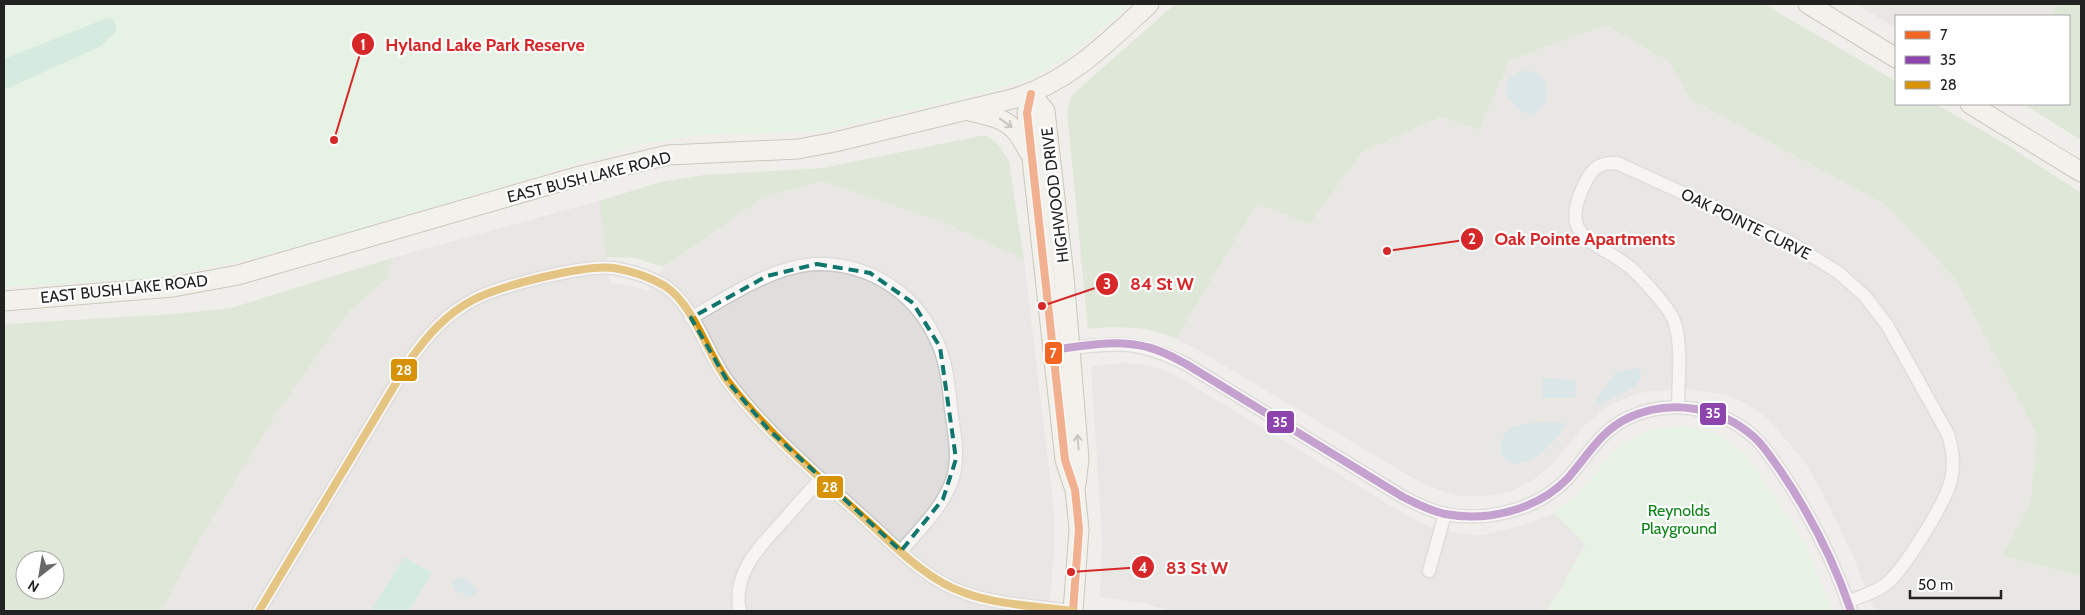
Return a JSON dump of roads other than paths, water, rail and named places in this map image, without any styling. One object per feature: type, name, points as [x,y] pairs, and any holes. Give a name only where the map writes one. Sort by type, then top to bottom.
[{"type":"street","name":"EAST BUSH LAKE ROAD","points":[[4,301],[173,287],[238,275],[576,177],[668,155],[798,149],[835,142],[1031,94],[1054,83],[1082,62],[1104,45],[1149,4]]},
{"type":"street","points":[[1808,4],[1895,57]]},
{"type":"street","name":"HIGHWOOD DRIVE","points":[[1031,94],[1026,113],[1032,159],[1079,459],[1075,490],[1079,529],[1072,611]]},
{"type":"street","name":"HIGHWOOD DRIVE","points":[[1031,94],[1044,111],[1064,276],[1062,349]]},
{"type":"street","points":[[1972,105],[2081,172]]},
{"type":"street","points":[[964,110],[998,117],[1008,123],[1022,140],[1032,159]]},
{"type":"street","name":"OAK POINTE CURVE","points":[[1678,407],[1678,345],[1676,324],[1670,313],[1629,266],[1590,242],[1581,234],[1576,224],[1576,200],[1588,175],[1596,167],[1606,163],[1617,163],[1790,242],[1839,273],[1865,296],[1887,324],[1943,426],[1953,452],[1953,466],[1951,481],[1941,503],[1896,575],[1877,590],[1849,607]]},
{"type":"street","points":[[691,318],[767,276],[792,267],[817,264],[844,265],[870,273],[892,285],[913,302],[929,323],[940,347],[947,373],[956,459],[952,480],[943,499],[932,516],[901,551]]},
{"type":"street","points":[[259,611],[410,360],[427,337],[448,317],[472,300],[499,288],[594,268],[613,268],[632,272],[650,278],[666,287],[679,300],[691,318],[728,382],[768,429],[901,551],[940,582],[964,593],[991,600],[1072,611]]},
{"type":"street","points":[[1062,349],[1104,344],[1125,344],[1146,346],[1166,353],[1403,497],[1426,508],[1445,514],[1475,517],[1500,514],[1524,507],[1546,495],[1566,479],[1595,443],[1610,429],[1628,418],[1648,411],[1678,407],[1704,410],[1722,416],[1755,438],[1796,494],[1820,536],[1849,607]]},
{"type":"street","points":[[740,611],[740,586],[749,562],[756,551],[821,479]]},
{"type":"street","points":[[1429,571],[1445,514]]},
{"type":"water","points":[[1522,71],[1538,74],[1545,84],[1546,97],[1544,103],[1537,113],[1532,116],[1517,107],[1507,95],[1507,82]]},
{"type":"water","points":[[1637,368],[1641,371],[1640,380],[1634,387],[1595,407],[1598,397],[1616,372]]},
{"type":"water","points":[[1543,378],[1576,380],[1575,398],[1542,398]]},
{"type":"water","points":[[1541,422],[1566,423],[1549,446],[1532,459],[1523,463],[1505,460],[1501,446],[1504,435],[1517,426]]},
{"type":"water","points":[[462,577],[477,588],[477,591],[470,598],[454,589],[453,582]]},
{"type":"place","name":"Hyland Lake Park Reserve","points":[[334,140]]},
{"type":"place","name":"Oak Pointe Apartments","points":[[1387,251]]},
{"type":"place","name":"84 St W","points":[[1042,306]]},
{"type":"place","name":"83 St W","points":[[1071,572]]},
{"type":"park label","name":"Reynolds Playground","points":[[1679,519]]}]
